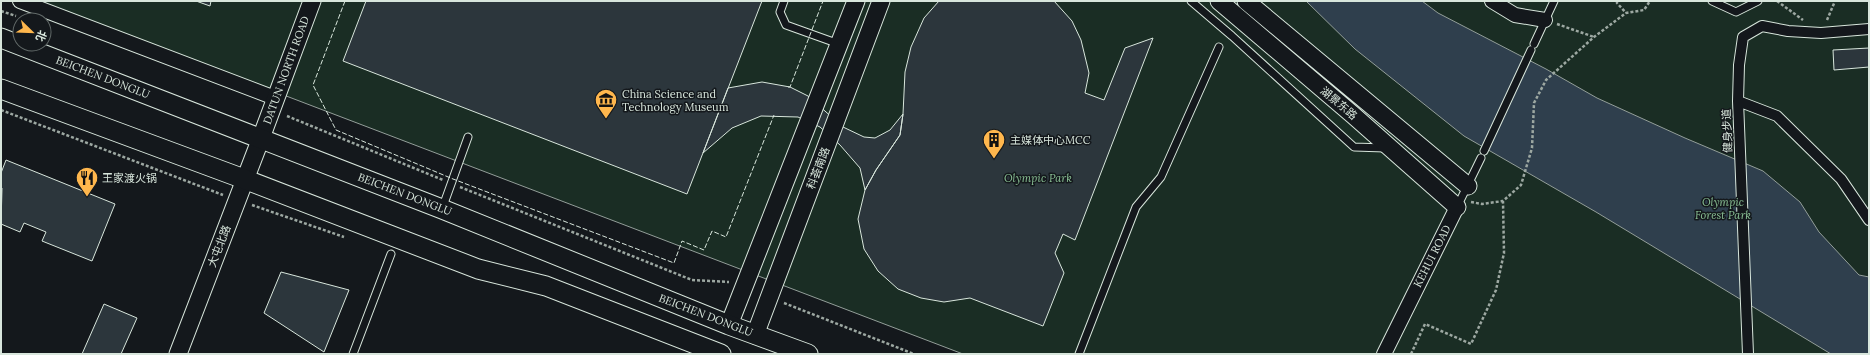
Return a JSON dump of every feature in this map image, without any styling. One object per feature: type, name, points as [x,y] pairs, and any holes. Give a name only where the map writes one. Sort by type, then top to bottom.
[{"type":"main road","name":"BEICHEN DONGLU","points":[[1,38],[442,209],[729,325],[808,354]]},
{"type":"main road","points":[[1,89],[244,179],[478,269],[546,286],[721,354]]},
{"type":"street","points":[[20,1],[275,98]]},
{"type":"street","name":"DATUN NORTH ROAD","points":[[261,138],[312,1]]},
{"type":"street","points":[[729,325],[856,1]]},
{"type":"street","name":"科荟南路","points":[[756,335],[881,1]]},
{"type":"street","name":"湖景东路","points":[[1219,1],[1407,162],[1462,198]]},
{"type":"street","name":"湖景东路","points":[[1246,1],[1421,147],[1462,198]]},
{"type":"street","points":[[1492,1],[1515,15],[1545,20]]},
{"type":"street","name":"健身步道","points":[[1748,354],[1748,317],[1738,125],[1739,65],[1743,37],[1762,26],[1788,31],[1821,33],[1869,29]]},
{"type":"street","points":[[1738,101],[1777,116],[1841,179],[1869,220]]},
{"type":"street","name":"大屯北路","points":[[178,354],[261,138]]},
{"type":"street","points":[[1407,162],[1413,161],[1417,158],[1421,147]]},
{"type":"street","name":"KEHUI ROAD","points":[[1384,354],[1462,198]]},
{"type":"lane","points":[[784,1],[780,12],[786,25],[839,44]]},
{"type":"lane","points":[[1191,1],[1232,36],[1354,147],[1390,148]]},
{"type":"lane","name":"KEHUI ROAD","points":[[1462,198],[1554,1]]},
{"type":"lane","points":[[1712,1],[1736,12],[1758,1]]},
{"type":"lane","points":[[1080,354],[1136,207],[1161,177],[1219,47]]},
{"type":"lane","points":[[442,209],[468,137]]},
{"type":"lane","points":[[353,354],[391,254]]},
{"type":"path","points":[[1617,1],[1626,13]]},
{"type":"path","points":[[1462,198],[1482,204],[1504,201],[1521,185],[1532,148],[1534,104],[1546,80],[1594,37],[1626,13],[1644,10],[1650,1]]},
{"type":"path","points":[[1777,1],[1821,33],[1835,1]]},
{"type":"path","points":[[1545,20],[1594,37]]},
{"type":"path","points":[[275,98],[287,117],[692,280],[726,281],[744,287]]},
{"type":"path","points":[[1411,354],[1425,324],[1470,344],[1496,290],[1504,253],[1504,201]]},
{"type":"path","points":[[770,298],[914,354]]},
{"type":"green space","name":"Olympic Park","points":[[37,1],[1869,1],[1869,354],[963,354]]},
{"type":"water","points":[[1306,1],[1422,1],[1438,13],[1546,69],[1597,98],[1763,171],[1800,202],[1819,232],[1859,275],[1869,277],[1869,354],[1831,354],[1596,212],[1464,136],[1355,49]]},
{"type":"building","points":[[196,1],[211,1],[210,6]]},
{"type":"building","name":"China Science and Technology Museum","points":[[366,1],[762,1],[687,194],[343,61]]},
{"type":"building","name":"主媒体中心MCC","points":[[939,1],[1054,1],[1072,21],[1081,40],[1089,73],[1085,93],[1104,100],[1125,48],[1153,38],[1075,240],[1063,234],[1055,253],[1064,273],[1043,326],[970,298],[944,302],[921,298],[898,289],[878,271],[864,249],[858,219],[865,190],[876,170],[900,135],[903,114],[905,72],[911,47],[924,18]]},
{"type":"building","points":[[1869,48],[1869,67],[1834,70],[1833,50]]},
{"type":"building","points":[[762,82],[790,87],[808,96],[843,127],[864,137],[875,138],[890,130],[903,114],[900,135],[876,170],[865,190],[860,168],[840,145],[820,127],[798,117],[761,116],[732,128],[703,153],[728,88]]},
{"type":"building","points":[[6,160],[115,204],[92,261],[42,241],[46,232],[24,223],[20,232],[1,224],[1,173]]},
{"type":"building","points":[[281,272],[349,290],[324,352],[264,313]]},
{"type":"building","points":[[104,304],[137,318],[121,354],[82,354]]},
{"type":"fence","points":[[345,1],[313,85],[336,130],[453,179],[674,263],[682,241],[704,250],[712,231],[726,237],[774,115]]},
{"type":"fence","points":[[788,87],[790,87],[823,1]]},
{"type":"place","name":"China Science and Technology Museum","points":[[606,120]]},
{"type":"place","name":"主媒体中心MCC","points":[[994,160]]},
{"type":"place","name":"王家渡火锅","points":[[87,198]]},
{"type":"park label","name":"Olympic Forest Park","points":[[1723,208]]}]
